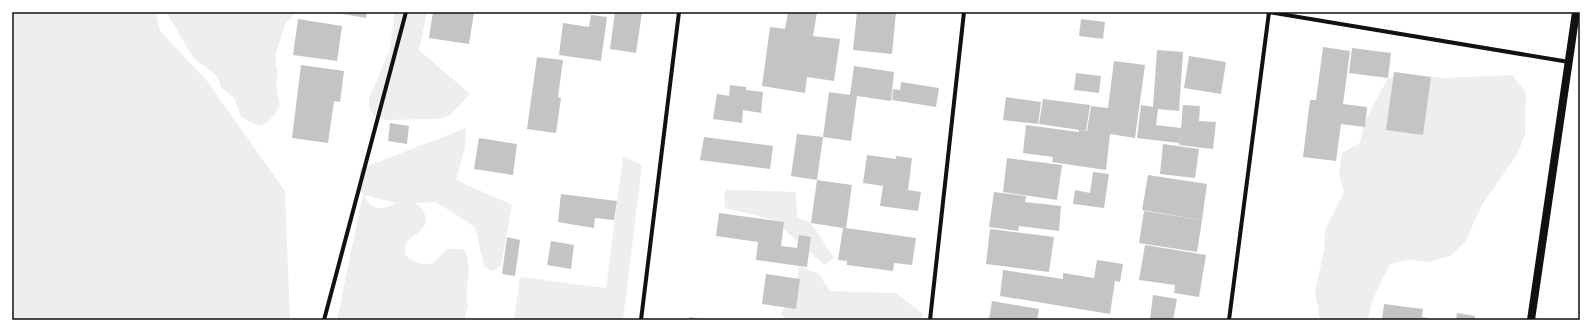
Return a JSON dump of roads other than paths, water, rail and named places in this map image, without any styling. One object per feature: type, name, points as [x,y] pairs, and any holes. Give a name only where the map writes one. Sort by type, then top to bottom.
[{"type":"main road","points":[[1532,320],[1576,12]]},
{"type":"street","points":[[324,320],[406,12]]},
{"type":"street","points":[[641,320],[679,12]]},
{"type":"street","points":[[930,320],[964,12]]},
{"type":"street","points":[[1229,320],[1268,12],[1569,62]]}]
